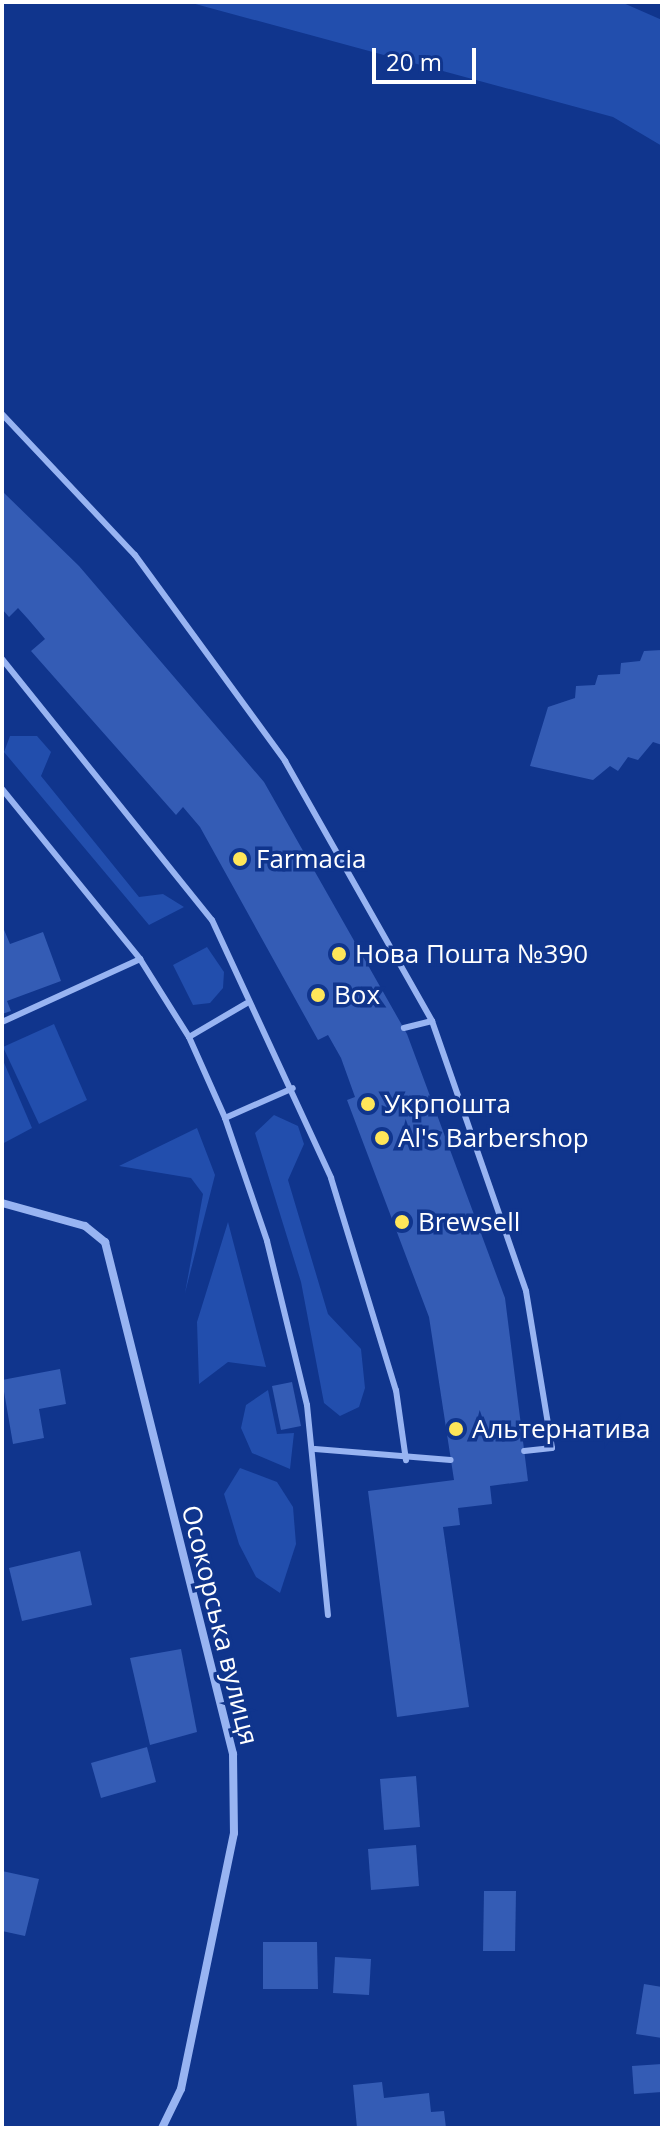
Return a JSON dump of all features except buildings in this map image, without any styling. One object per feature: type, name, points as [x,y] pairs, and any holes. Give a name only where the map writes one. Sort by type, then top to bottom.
[{"type":"street","name":"Осокорська вулиця","points":[[2,1203],[85,1226],[105,1242],[233,1754],[234,1833],[181,2089],[162,2128]]},
{"type":"lane","points":[[2,414],[135,555],[285,761],[432,1021],[526,1291],[552,1448],[524,1451]]},
{"type":"lane","points":[[2,659],[212,920],[247,1003],[293,1088],[331,1178],[396,1390],[406,1460]]},
{"type":"lane","points":[[2,789],[140,959],[189,1037],[225,1118],[267,1241],[315,1449],[328,1615]]},
{"type":"lane","points":[[2,1022],[140,959]]},
{"type":"lane","points":[[189,1037],[247,1003]]},
{"type":"lane","points":[[404,1028],[432,1021]]},
{"type":"lane","points":[[225,1118],[293,1088]]},
{"type":"lane","points":[[315,1449],[406,1460],[451,1460]]},
{"type":"shaded area","points":[[188,2],[621,2],[662,20],[662,146],[613,117]]},
{"type":"shaded area","points":[[10,736],[37,736],[51,752],[41,776],[139,897],[163,894],[184,907],[149,925],[4,752]]},
{"type":"shaded area","points":[[207,947],[224,972],[223,988],[210,1003],[193,1005],[173,965]]},
{"type":"shaded area","points":[[54,1024],[87,1100],[39,1124],[3,1047]]},
{"type":"shaded area","points":[[2,1058],[32,1128],[2,1144]]},
{"type":"shaded area","points":[[274,1115],[298,1126],[304,1144],[288,1180],[328,1314],[361,1349],[365,1388],[359,1407],[340,1416],[324,1403],[301,1282],[255,1133]]},
{"type":"shaded area","points":[[197,1128],[215,1175],[185,1293],[203,1194],[191,1178],[119,1166]]},
{"type":"shaded area","points":[[228,1222],[266,1367],[228,1362],[199,1384],[197,1322]]},
{"type":"shaded area","points":[[268,1390],[277,1434],[294,1433],[290,1469],[252,1453],[241,1428],[246,1405]]},
{"type":"shaded area","points":[[240,1468],[277,1482],[293,1507],[296,1544],[280,1593],[256,1577],[239,1544],[224,1494]]},
{"type":"place","name":"Farmacia","points":[[240,859]]},
{"type":"place","name":"Нова Пошта №390","points":[[339,954]]},
{"type":"place","name":"Box","points":[[318,995]]},
{"type":"place","name":"Укрпошта","points":[[368,1104]]},
{"type":"place","name":"Al's Barbershop","points":[[382,1138]]},
{"type":"place","name":"Brewsell","points":[[402,1222]]},
{"type":"place","name":"Альтернатива","points":[[456,1429]]}]
